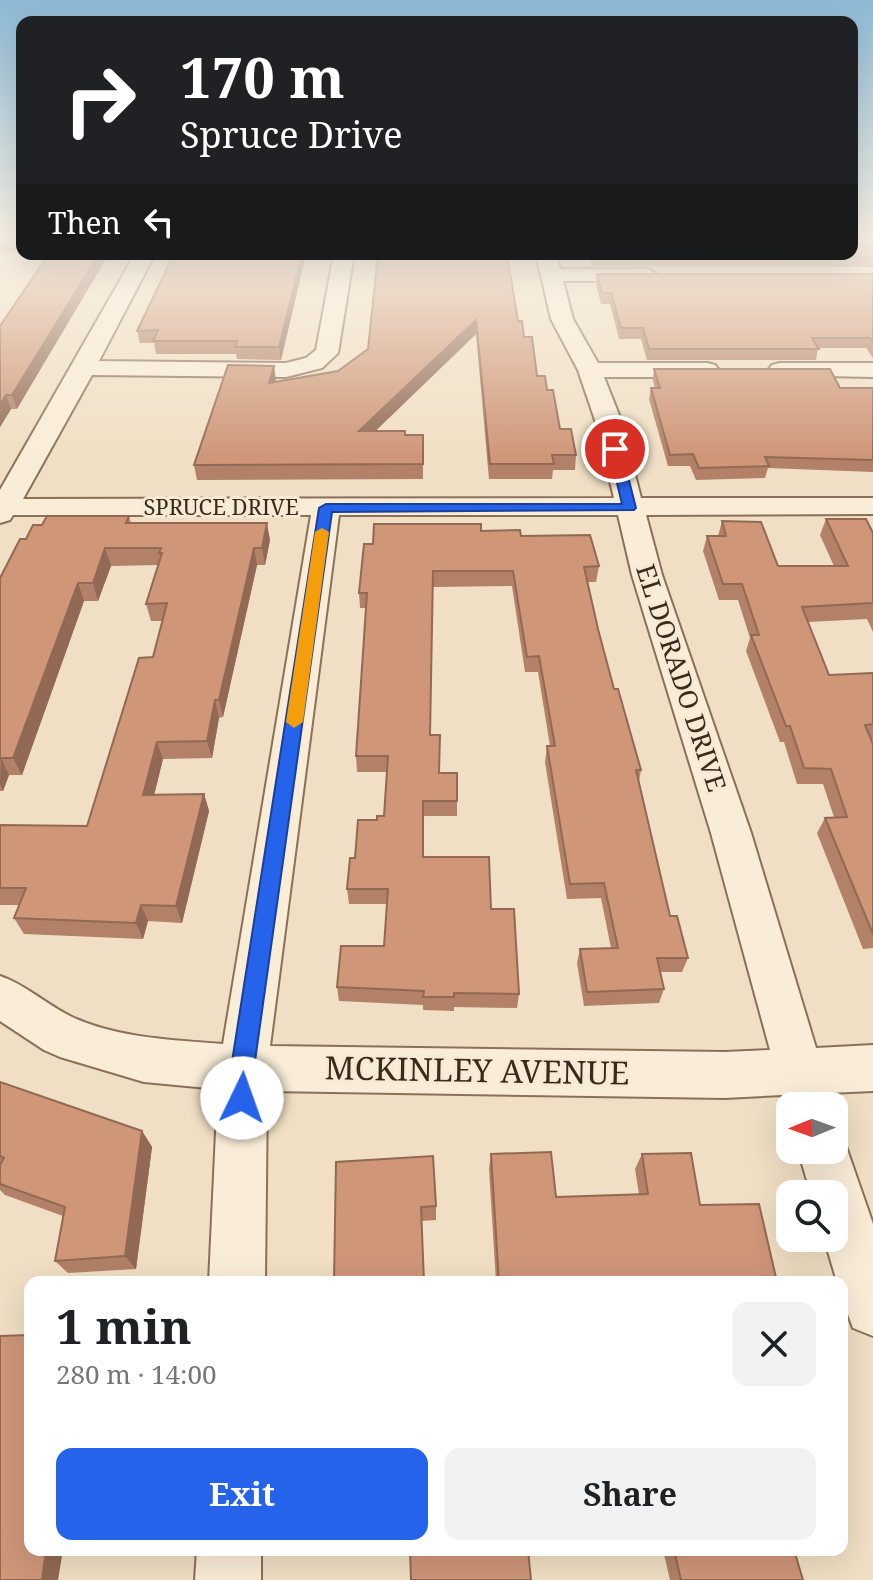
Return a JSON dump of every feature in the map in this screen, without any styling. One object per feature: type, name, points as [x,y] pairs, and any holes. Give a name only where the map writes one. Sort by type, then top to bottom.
[{"type":"street","points":[[1,509],[115,311]]},
{"type":"street","points":[[84,368],[286,370],[314,363],[327,353],[334,311]]},
{"type":"street","name":"EL DORADO DRIVE","points":[[560,311],[590,370],[608,420],[647,575],[731,833],[804,1089]]},
{"type":"street","points":[[590,370],[732,370]]},
{"type":"street","points":[[763,370],[873,370]]},
{"type":"street","name":"SPRUCE DRIVE","points":[[1,509],[873,506]]},
{"type":"street","points":[[237,1276],[243,1068],[326,508]]},
{"type":"street","name":"MCKINLEY AVENUE","points":[[0,996],[60,1035],[144,1060],[243,1068],[725,1075],[804,1089],[873,1068]]},
{"type":"street","points":[[827,1164],[873,1308]]},
{"type":"street","points":[[228,1580],[229,1556]]},
{"type":"building","points":[[10,311],[64,311],[12,395],[6,395],[0,405],[0,326]]},
{"type":"building","points":[[147,311],[288,311],[279,347],[235,347],[237,341],[153,341],[158,330],[137,331]]},
{"type":"building","points":[[372,311],[516,311],[518,321],[522,321],[524,337],[532,337],[537,376],[545,376],[547,390],[553,390],[560,429],[571,429],[576,455],[552,455],[554,464],[490,464],[476,320],[359,431],[405,431],[405,435],[423,435],[423,464],[194,465],[228,365],[274,366],[269,383],[338,371],[368,349]]},
{"type":"building","points":[[616,311],[873,311],[873,342],[870,338],[812,338],[819,349],[649,349],[643,328],[621,328]]},
{"type":"building","points":[[654,369],[830,369],[840,388],[873,388],[873,460],[765,457],[769,466],[699,468],[693,454],[670,455],[651,388],[660,388]]},
{"type":"building","points":[[47,516],[129,516],[126,523],[267,523],[262,548],[254,548],[207,741],[157,742],[143,795],[204,794],[176,906],[141,905],[136,923],[14,918],[26,888],[0,888],[0,825],[87,826],[139,658],[153,657],[167,603],[146,604],[161,548],[105,548],[93,583],[78,583],[13,758],[0,759],[0,578],[20,539],[26,539],[33,525],[42,525]]},
{"type":"building","points":[[826,519],[866,519],[873,533],[873,603],[802,607],[829,675],[873,673],[873,724],[865,725],[873,744],[873,934],[825,818],[847,817],[831,769],[804,768],[790,726],[786,726],[751,635],[759,635],[742,584],[723,584],[707,536],[726,536],[722,521],[761,522],[778,566],[848,566]]},
{"type":"building","points":[[374,524],[481,524],[481,531],[520,530],[521,536],[590,535],[599,566],[584,567],[598,629],[641,770],[636,770],[670,916],[677,916],[688,958],[657,958],[664,989],[587,992],[580,949],[618,948],[604,883],[570,884],[547,746],[555,746],[539,656],[527,657],[513,571],[433,571],[430,735],[440,735],[439,773],[457,773],[457,801],[423,801],[423,857],[489,857],[491,909],[514,909],[519,994],[454,993],[454,997],[423,997],[424,991],[337,987],[341,946],[384,946],[388,889],[347,889],[350,858],[355,858],[358,820],[377,820],[377,816],[384,816],[388,756],[356,756],[367,593],[359,593],[364,544],[373,544]]},
{"type":"building","points":[[0,1082],[142,1131],[125,1256],[55,1261],[65,1207],[0,1184],[0,1165],[4,1158],[0,1156]]},
{"type":"building","points":[[551,1152],[556,1197],[648,1194],[642,1154],[691,1153],[700,1205],[759,1204],[776,1276],[499,1276],[491,1154]]},
{"type":"building","points":[[433,1156],[436,1206],[421,1207],[424,1276],[334,1276],[336,1162]]},
{"type":"building","points":[[24,1335],[24,1556],[45,1556],[42,1580],[0,1580],[0,1336]]},
{"type":"building","points":[[410,1556],[529,1556],[531,1580],[411,1580]]},
{"type":"building","points":[[675,1556],[796,1556],[803,1580],[681,1580]]},
{"type":"slow traffic","points":[[294,722],[322,532]]},
{"type":"route","points":[[242,1098],[243,1068],[326,508],[630,508],[615,449]]}]
